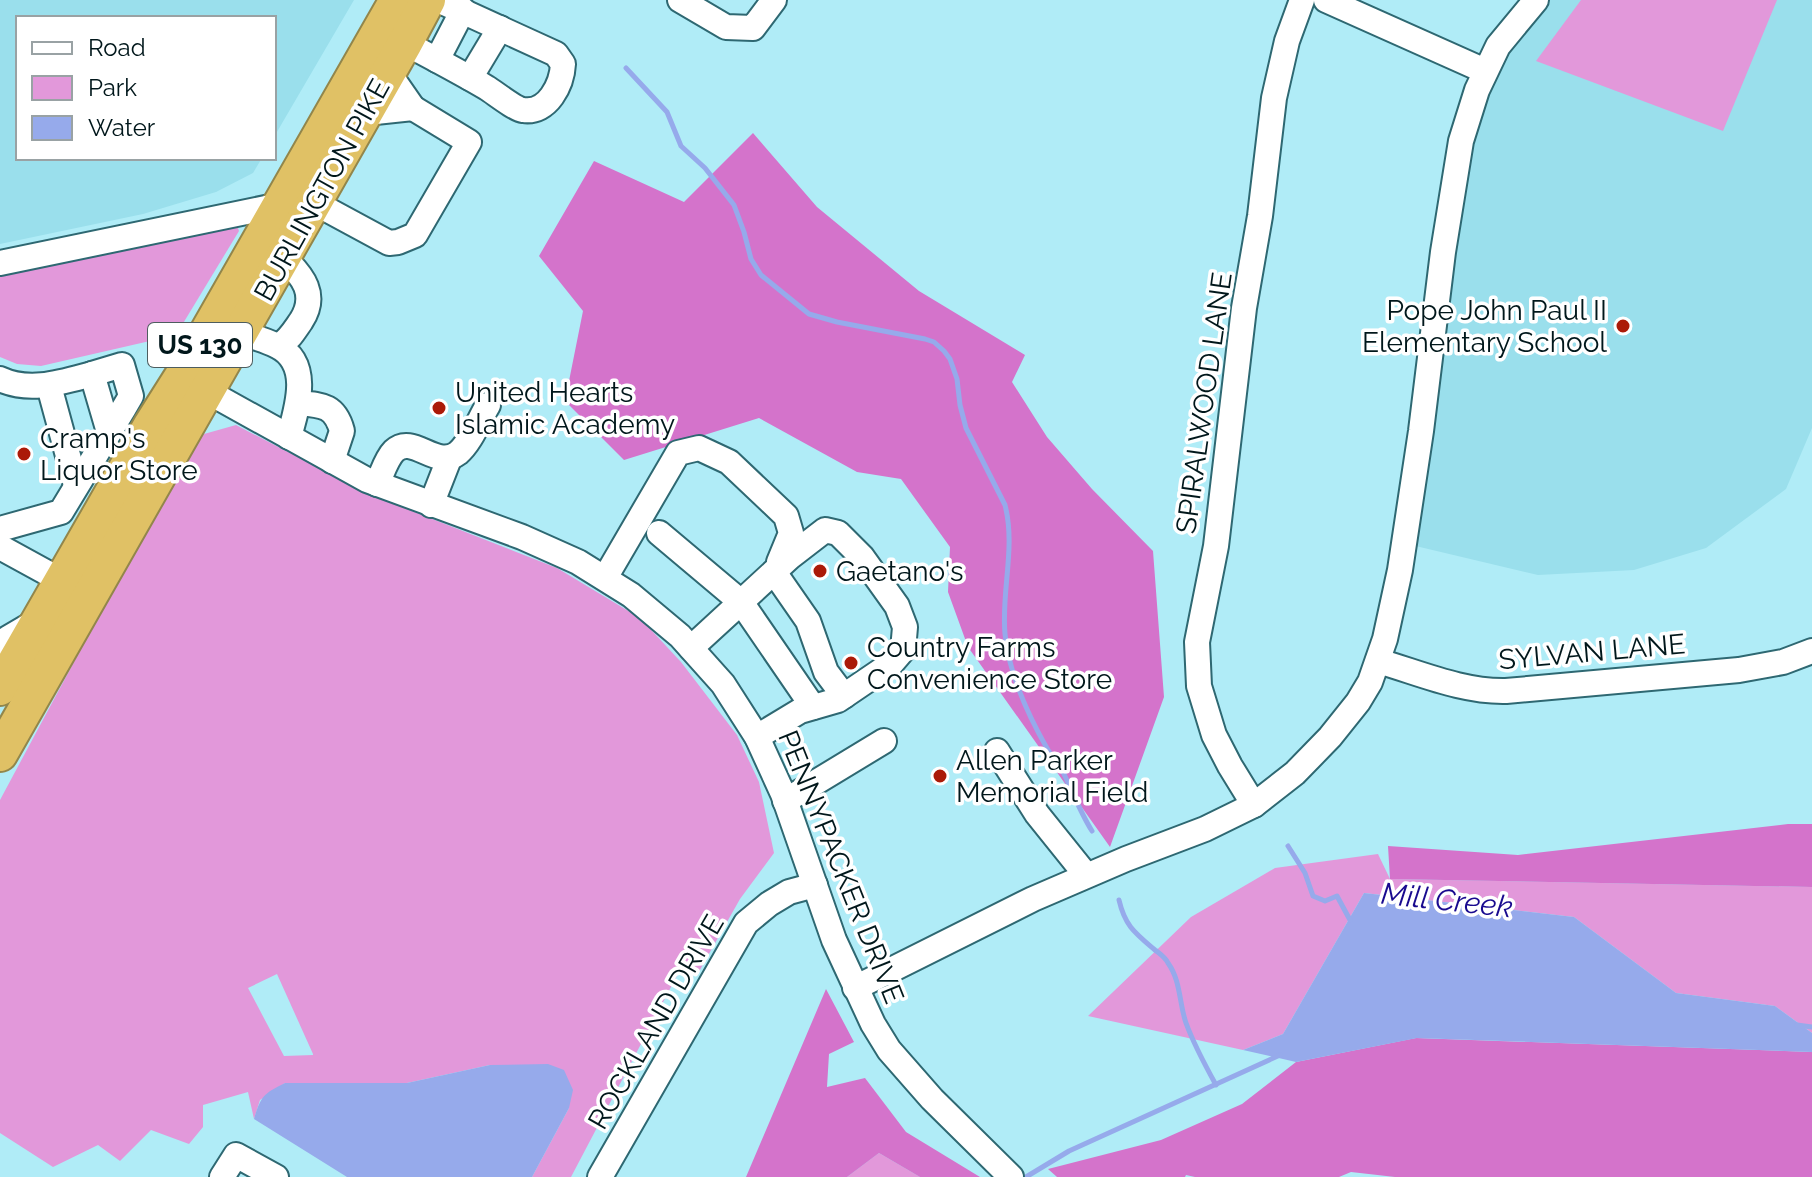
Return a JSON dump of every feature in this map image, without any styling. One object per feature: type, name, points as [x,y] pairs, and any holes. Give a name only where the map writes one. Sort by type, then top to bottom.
[{"type":"highway","name":"BURLINGTON PIKE","points":[[0,754],[195,384],[280,205],[397,0]]},
{"type":"highway","name":"BURLINGTON PIKE","points":[[0,688],[91,529],[137,416],[195,384],[241,333],[428,0]]},
{"type":"street","points":[[413,108],[397,58],[455,70],[523,111],[541,108],[552,97],[563,74],[563,64],[556,54],[438,0]]},
{"type":"street","points":[[680,0],[726,27],[753,28],[774,0]]},
{"type":"street","name":"SPIRALWOOD LANE","points":[[1254,805],[1214,735],[1199,686],[1197,642],[1212,569],[1228,459],[1244,308],[1260,216],[1274,98],[1287,41],[1302,0]]},
{"type":"street","points":[[1326,0],[1485,71]]},
{"type":"street","points":[[855,988],[1086,875],[1205,829],[1254,805],[1295,773],[1358,702],[1378,661],[1400,570],[1443,252],[1456,167],[1469,115],[1498,46],[1536,0]]},
{"type":"street","points":[[455,70],[463,10]]},
{"type":"street","points":[[455,70],[500,28]]},
{"type":"street","points":[[315,203],[389,243],[398,242],[415,235],[469,142],[413,108],[366,113]]},
{"type":"street","points":[[0,263],[280,205]]},
{"type":"street","points":[[279,346],[295,330],[309,303],[306,285],[299,272],[284,258]]},
{"type":"street","points":[[241,333],[279,346],[295,365],[299,376],[298,403],[289,437]]},
{"type":"street","points":[[0,379],[12,384],[49,386],[122,365],[137,416],[109,432],[61,512]]},
{"type":"street","points":[[92,374],[109,432]]},
{"type":"street","name":"PENNYPACKER DRIVE","points":[[195,384],[377,484],[550,548],[631,595],[691,648],[723,684],[757,737],[785,801],[834,940],[873,1024],[889,1050],[932,1099],[1006,1173]]},
{"type":"street","points":[[49,386],[76,485]]},
{"type":"street","points":[[298,403],[325,406],[335,413],[342,431],[332,461]]},
{"type":"street","points":[[431,505],[449,459],[465,446],[488,405]]},
{"type":"street","points":[[377,484],[396,449],[405,445],[449,459]]},
{"type":"street","points":[[605,578],[678,453],[699,448],[729,462],[786,516],[791,533],[774,572]]},
{"type":"street","points":[[0,529],[61,512],[91,529]]},
{"type":"street","points":[[691,648],[790,557],[825,530],[838,533],[862,557],[897,606],[905,627],[903,650],[891,664],[838,700],[800,711],[757,737]]},
{"type":"street","points":[[659,533],[741,602],[813,707]]},
{"type":"street","points":[[0,547],[62,581]]},
{"type":"street","points":[[774,572],[808,621],[826,672],[844,696]]},
{"type":"street","points":[[0,652],[8,638],[39,620]]},
{"type":"street","name":"SYLVAN LANE","points":[[1378,661],[1458,686],[1492,692],[1739,670],[1783,662],[1812,651]]},
{"type":"street","points":[[785,801],[884,741]]},
{"type":"street","points":[[997,751],[1037,814],[1086,875]]},
{"type":"street","name":"ROCKLAND DRIVE","points":[[600,1177],[746,923],[789,892],[815,885]]},
{"type":"street","points":[[222,1177],[236,1155],[276,1177]]},
{"type":"shaded area","points":[[0,0],[354,0],[276,134],[276,16],[16,16],[16,160],[261,160],[253,173],[216,192],[143,214],[0,244]]},
{"type":"shaded area","name":"Pope John Paul II Elementary School","points":[[1535,0],[1812,0],[1812,428],[1786,489],[1706,548],[1634,570],[1538,575],[1403,543],[1461,141]]},
{"type":"shaded area","points":[[753,133],[817,207],[919,291],[1025,355],[1012,382],[1047,437],[1092,489],[1153,551],[1164,697],[1110,847],[968,647],[948,592],[950,547],[901,479],[857,472],[759,418],[624,460],[565,401],[583,311],[539,256],[594,161],[684,202]]},
{"type":"shaded area","points":[[1788,824],[1812,824],[1812,887],[1390,879],[1388,846],[1518,855]]},
{"type":"shaded area","points":[[826,989],[854,1042],[829,1054],[827,1087],[865,1078],[906,1132],[980,1177],[920,1177],[879,1153],[847,1177],[746,1177]]},
{"type":"shaded area","points":[[1416,1038],[1812,1052],[1812,1177],[1395,1177],[1351,1172],[1339,1177],[1057,1177],[1048,1169],[1161,1140],[1242,1104],[1296,1062]]},
{"type":"green space","points":[[1581,0],[1777,0],[1723,131],[1536,61]]},
{"type":"green space","points":[[236,223],[239,231],[176,335],[41,366],[17,364],[0,357],[0,274]]},
{"type":"green space","points":[[236,425],[412,511],[557,568],[640,618],[681,662],[737,735],[759,782],[774,853],[740,899],[697,975],[681,968],[571,1177],[532,1177],[569,1108],[490,1065],[407,1083],[285,1083],[260,1100],[254,1119],[248,1092],[203,1105],[203,1127],[189,1144],[151,1130],[120,1161],[98,1145],[53,1167],[0,1133],[0,800],[172,479],[204,434]],"holes":[[[277,974],[313,1055],[284,1056],[248,988]]]},
{"type":"green space","points":[[1378,854],[1390,879],[1812,887],[1812,1033],[1775,1006],[1676,993],[1574,917],[1364,893],[1283,1034],[1243,1050],[1088,1016],[1191,917],[1275,868]]},
{"type":"green space","points":[[879,1153],[920,1177],[847,1177]]},
{"type":"water","points":[[1364,893],[1574,917],[1676,993],[1775,1006],[1812,1033],[1812,1052],[1417,1038],[1296,1062],[1243,1050],[1283,1034]]},
{"type":"water","points":[[548,1064],[564,1070],[573,1090],[569,1108],[532,1177],[347,1177],[254,1119],[264,1096],[285,1083],[407,1083],[490,1065]]},
{"type":"waterway","points":[[626,68],[667,112],[681,146],[705,168],[734,205],[751,259],[761,275],[809,314],[925,339],[934,342],[950,359],[966,428],[1005,505],[1009,553],[1004,618],[1007,649],[1015,679],[1033,723],[1062,770],[1092,831]]},
{"type":"waterway","points":[[1288,846],[1305,873],[1313,896],[1325,901],[1337,896],[1350,920]]},
{"type":"waterway","points":[[1119,900],[1132,928],[1164,957],[1172,970],[1186,1023],[1216,1085]]},
{"type":"waterway","name":"Mill Creek","points":[[1797,1025],[1812,1027]]},
{"type":"waterway","name":"Mill Creek","points":[[1026,1177],[1069,1151],[1280,1055]]},
{"type":"place","name":"Pope John Paul II Elementary School","points":[[1623,326]]},
{"type":"place","name":"United Hearts Islamic Academy","points":[[439,408]]},
{"type":"place","name":"Cramp's Liquor Store","points":[[24,454]]},
{"type":"place","name":"Gaetano's","points":[[820,571]]},
{"type":"place","name":"Country Farms Convenience Store","points":[[851,663]]},
{"type":"place","name":"Allen Parker Memorial Field","points":[[940,776]]}]
